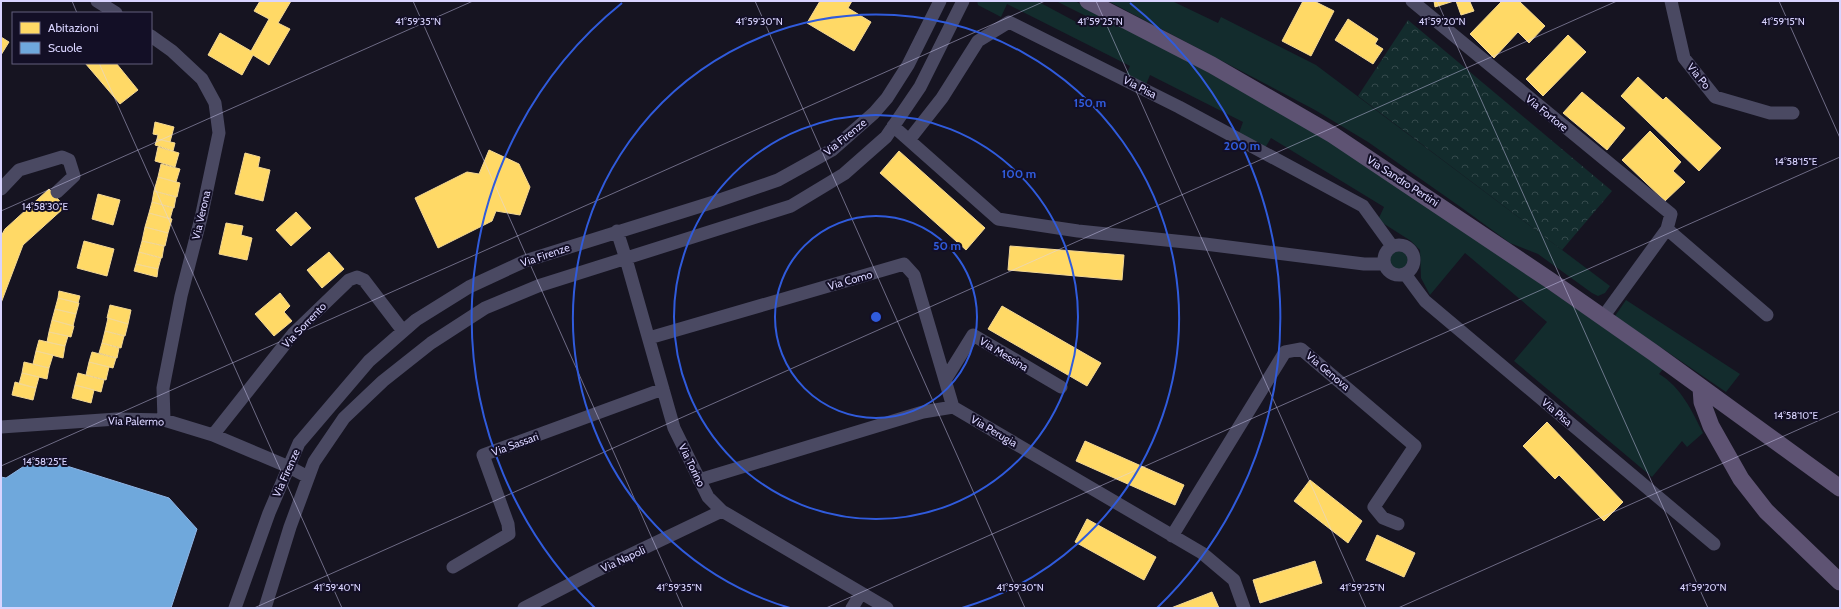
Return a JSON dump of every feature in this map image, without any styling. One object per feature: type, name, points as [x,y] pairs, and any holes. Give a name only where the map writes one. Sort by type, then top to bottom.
[{"type":"main road","name":"Via Sandro Pertini","points":[[1088,1],[1212,65],[1333,135],[1448,210],[1603,317],[1840,488]]},
{"type":"main road","points":[[1701,388],[1702,402],[1711,426],[1741,479],[1766,511],[1840,582]]},
{"type":"street","points":[[97,1],[114,12]]},
{"type":"street","name":"Via Firenze","points":[[235,608],[269,513],[299,443],[369,361],[403,331],[416,320],[469,287],[525,261],[617,231],[718,201],[778,180],[832,150],[874,113],[887,98],[908,65],[940,1]]},
{"type":"street","name":"Via Firenze","points":[[265,608],[290,527],[314,462],[344,418],[383,382],[430,343],[484,308],[538,286],[791,206],[844,174],[886,137],[920,87],[963,1]]},
{"type":"street","name":"Via Fortore","points":[[1412,1],[1671,214],[1667,229]]},
{"type":"street","name":"Via Po","points":[[1671,1],[1684,58],[1715,96],[1770,113],[1792,113]]},
{"type":"street","name":"Via Pisa","points":[[909,140],[942,98],[978,41],[1009,22],[1179,107],[1363,206],[1392,246]]},
{"type":"street","name":"Via Verona","points":[[152,37],[172,51],[202,79],[215,103],[219,134],[201,218],[181,296],[163,388],[164,420]]},
{"type":"street","points":[[893,126],[998,219],[1078,231],[1205,244],[1364,264],[1384,264]]},
{"type":"street","points":[[1,189],[18,170],[62,157],[69,160],[74,176],[57,192]]},
{"type":"street","points":[[1603,317],[1667,229],[1767,315]]},
{"type":"street","name":"Via Torino","points":[[617,231],[674,428],[708,497],[722,511],[887,608]]},
{"type":"street","points":[[1403,245],[1411,252],[1414,262],[1412,267],[1405,274],[1400,276],[1390,273],[1384,264],[1385,253],[1392,246],[1403,245]]},
{"type":"street","name":"Via Como","points":[[649,338],[904,264],[914,275],[953,407]]},
{"type":"street","name":"Via Pisa","points":[[1405,274],[1426,300],[1714,544]]},
{"type":"street","name":"Via Sorrento","points":[[213,435],[293,334],[349,280],[357,277],[364,280],[403,331]]},
{"type":"street","name":"Via Messina","points":[[945,380],[973,335],[1061,387]]},
{"type":"street","name":"Via Genova","points":[[1172,536],[1284,352],[1301,349],[1415,446],[1374,507],[1383,518],[1398,524]]},
{"type":"street","name":"Via Sassari","points":[[453,567],[509,534],[508,524],[484,456],[663,389]]},
{"type":"street","points":[[699,480],[923,412],[953,407]]},
{"type":"street","name":"Via Perugia","points":[[953,407],[1202,553],[1234,580],[1244,608]]},
{"type":"street","name":"Via Palermo","points":[[1,427],[117,419],[164,420],[213,435],[289,467],[308,477]]},
{"type":"street","name":"Via Napoli","points":[[524,608],[592,573],[722,511]]},
{"type":"street","points":[[852,608],[861,593]]},
{"type":"green space","points":[[977,1],[1037,1],[1080,24],[1090,18],[1056,1],[1075,1],[1188,61],[1360,158],[1663,369],[1659,374],[1667,379],[1680,393],[1703,433],[1687,447],[1682,441],[1652,477],[1514,361],[1547,322],[1465,253],[1430,295],[1421,278],[1420,250],[1411,241],[1378,220],[1384,207],[1271,138],[1265,148],[1239,133],[1243,122],[1150,75],[1145,87],[1125,77],[1130,66],[1007,4],[1001,17],[978,5]]},
{"type":"green space","points":[[1108,1],[1172,1],[1218,23],[1221,17],[1316,65],[1610,286],[1605,293],[1598,296],[1592,293],[1538,254],[1510,243],[1368,142],[1315,110]]},
{"type":"green space","points":[[1408,20],[1612,191],[1562,250],[1358,96]]},
{"type":"green space","points":[[1399,251],[1405,254],[1408,260],[1405,266],[1399,269],[1393,266],[1390,260],[1393,254]]},
{"type":"green space","points":[[1626,300],[1740,374],[1726,392],[1615,316]]},
{"type":"building: Abitazioni","points":[[260,1],[291,1],[278,23],[290,29],[269,65],[253,55],[242,75],[208,55],[220,33],[251,51],[269,19],[254,11]]},
{"type":"building: Abitazioni","points":[[820,1],[852,1],[848,8],[871,22],[854,51],[807,23]]},
{"type":"building: Abitazioni","points":[[1303,1],[1314,1],[1334,11],[1311,56],[1282,41]]},
{"type":"building: Abitazioni","points":[[1434,1],[1454,1],[1435,7]]},
{"type":"building: Abitazioni","points":[[1456,1],[1472,1],[1470,2],[1474,11],[1461,15]]},
{"type":"building: Abitazioni","points":[[1502,1],[1519,1],[1545,26],[1529,43],[1518,32],[1494,58],[1470,34]]},
{"type":"building: Abitazioni","points":[[1348,19],[1378,39],[1375,44],[1383,49],[1373,64],[1335,40]]},
{"type":"building: Abitazioni","points":[[1568,35],[1586,52],[1543,96],[1526,79]]},
{"type":"building: Abitazioni","points":[[1,37],[9,42],[1,55]]},
{"type":"building: Abitazioni","points":[[86,64],[117,64],[138,90],[120,104]]},
{"type":"building: Abitazioni","points":[[1638,77],[1663,100],[1666,97],[1721,148],[1699,171],[1621,96]]},
{"type":"building: Abitazioni","points":[[1582,92],[1625,128],[1607,150],[1563,113]]},
{"type":"building: Abitazioni","points":[[155,122],[174,127],[170,142],[157,139],[158,135],[153,134]]},
{"type":"building: Abitazioni","points":[[1650,131],[1681,162],[1673,171],[1685,182],[1665,201],[1622,160]]},
{"type":"building: Abitazioni","points":[[157,139],[175,143],[173,151],[155,145]]},
{"type":"building: Abitazioni","points":[[158,147],[179,153],[175,167],[155,161]]},
{"type":"building: Abitazioni","points":[[489,150],[519,164],[530,187],[520,215],[496,211],[492,221],[438,248],[415,198],[467,172],[479,174]]},
{"type":"building: Abitazioni","points":[[899,151],[985,228],[966,250],[880,173]]},
{"type":"building: Abitazioni","points":[[245,153],[260,157],[258,167],[270,170],[263,201],[235,194]]},
{"type":"building: Abitazioni","points":[[161,164],[180,169],[176,182],[158,177]]},
{"type":"building: Abitazioni","points":[[158,177],[180,183],[177,197],[154,191]]},
{"type":"building: Abitazioni","points":[[49,189],[65,207],[23,245],[1,303],[1,236],[5,229]]},
{"type":"building: Abitazioni","points":[[154,191],[176,197],[174,208],[152,202]]},
{"type":"building: Abitazioni","points":[[98,194],[120,200],[113,225],[92,219]]},
{"type":"building: Abitazioni","points":[[152,202],[173,208],[170,219],[149,213]]},
{"type":"building: Abitazioni","points":[[296,212],[311,228],[291,246],[276,230]]},
{"type":"building: Abitazioni","points":[[149,213],[172,219],[168,233],[145,227]]},
{"type":"building: Abitazioni","points":[[226,223],[243,226],[241,235],[252,238],[247,260],[219,254]]},
{"type":"building: Abitazioni","points":[[145,227],[168,233],[165,246],[142,241]]},
{"type":"building: Abitazioni","points":[[84,241],[114,249],[107,276],[77,268]]},
{"type":"building: Abitazioni","points":[[142,241],[164,246],[162,258],[139,252]]},
{"type":"building: Abitazioni","points":[[1010,246],[1124,255],[1122,280],[1008,270]]},
{"type":"building: Abitazioni","points":[[139,252],[161,258],[158,269],[136,264]]},
{"type":"building: Abitazioni","points":[[329,252],[344,269],[322,288],[307,270]]},
{"type":"building: Abitazioni","points":[[136,264],[158,269],[157,277],[134,271]]},
{"type":"building: Abitazioni","points":[[59,291],[80,296],[78,303],[58,298]]},
{"type":"building: Abitazioni","points":[[280,293],[290,306],[284,312],[292,321],[274,336],[255,314]]},
{"type":"building: Abitazioni","points":[[58,298],[79,303],[76,314],[55,309]]},
{"type":"building: Abitazioni","points":[[110,305],[131,310],[128,324],[107,318]]},
{"type":"building: Abitazioni","points":[[1002,306],[1101,363],[1087,386],[988,329]]},
{"type":"building: Abitazioni","points":[[55,309],[76,314],[73,326],[52,320]]},
{"type":"building: Abitazioni","points":[[108,318],[128,324],[125,336],[105,331]]},
{"type":"building: Abitazioni","points":[[52,320],[74,326],[71,337],[49,332]]},
{"type":"building: Abitazioni","points":[[105,331],[124,336],[121,348],[102,343]]},
{"type":"building: Abitazioni","points":[[49,332],[68,336],[65,346],[47,342]]},
{"type":"building: Abitazioni","points":[[39,340],[65,346],[63,358],[36,351]]},
{"type":"building: Abitazioni","points":[[102,343],[119,348],[117,358],[99,353]]},
{"type":"building: Abitazioni","points":[[36,351],[53,355],[49,368],[33,364]]},
{"type":"building: Abitazioni","points":[[92,352],[116,358],[113,368],[89,362]]},
{"type":"building: Abitazioni","points":[[24,362],[49,368],[47,379],[22,373]]},
{"type":"building: Abitazioni","points":[[89,362],[109,367],[106,380],[86,375]]},
{"type":"building: Abitazioni","points":[[22,373],[39,377],[36,388],[19,384]]},
{"type":"building: Abitazioni","points":[[78,373],[104,380],[101,392],[75,385]]},
{"type":"building: Abitazioni","points":[[15,382],[36,388],[33,400],[12,395]]},
{"type":"building: Abitazioni","points":[[75,385],[94,390],[91,403],[72,398]]},
{"type":"building: Abitazioni","points":[[1547,422],[1623,502],[1604,521],[1559,475],[1555,479],[1523,446]]},
{"type":"building: Abitazioni","points":[[1085,441],[1184,485],[1175,505],[1076,461]]},
{"type":"building: Abitazioni","points":[[1310,480],[1362,521],[1348,543],[1294,501]]},
{"type":"building: Abitazioni","points":[[1087,519],[1156,557],[1144,580],[1075,542]]},
{"type":"building: Abitazioni","points":[[1377,535],[1415,553],[1404,577],[1366,560]]},
{"type":"building: Abitazioni","points":[[1315,561],[1322,583],[1260,603],[1253,580]]},
{"type":"building: Abitazioni","points":[[1212,592],[1219,608],[1171,608]]},
{"type":"building: Scuole","points":[[38,457],[169,498],[197,529],[171,608],[1,608],[1,477],[6,478]]}]
